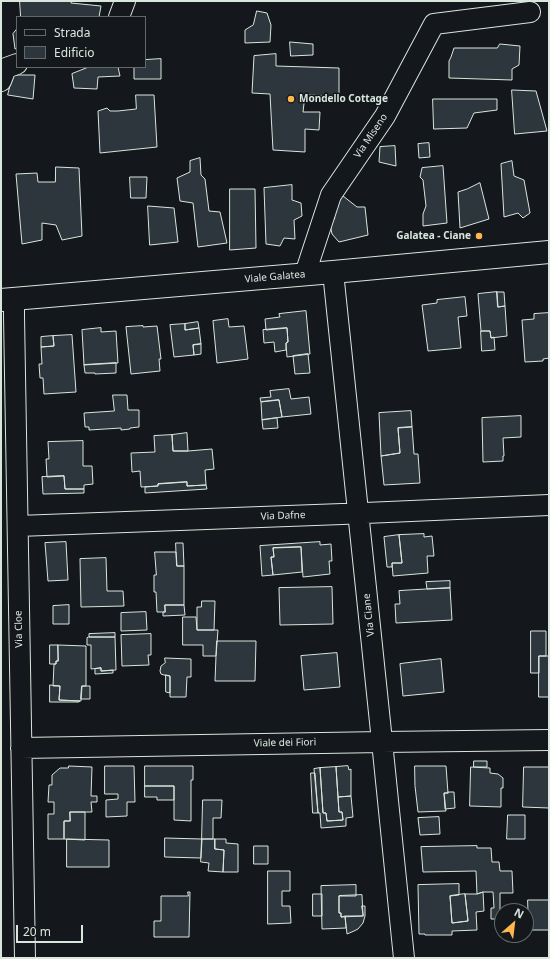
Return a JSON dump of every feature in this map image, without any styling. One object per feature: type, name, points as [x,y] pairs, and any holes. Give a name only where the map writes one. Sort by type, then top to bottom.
[{"type":"main road","name":"Viale Galatea","points":[[8,300],[549,252]]},
{"type":"street","points":[[119,16],[125,1]]},
{"type":"street","name":"Via Miseno","points":[[305,274],[331,195],[385,116],[434,24],[530,12]]},
{"type":"street","points":[[1,81],[6,68],[16,64]]},
{"type":"street","name":"Via Ciane","points":[[333,272],[404,958]]},
{"type":"street","name":"Via Cloe","points":[[8,300],[14,316],[25,958]]},
{"type":"street","name":"Via Dafne","points":[[18,526],[549,505]]},
{"type":"street","name":"Viale dei Fiori","points":[[21,748],[549,740]]},
{"type":"building","points":[[20,1],[71,1],[71,3],[101,6],[99,16],[21,16]]},
{"type":"building","points":[[257,11],[267,13],[271,25],[270,42],[245,43],[245,30],[253,25]]},
{"type":"building","points":[[16,30],[15,49],[13,34]]},
{"type":"building","points":[[290,42],[313,44],[313,55],[291,56]]},
{"type":"building","points":[[500,44],[520,46],[519,65],[512,69],[512,80],[449,78],[449,61],[454,48],[497,48]]},
{"type":"building","points":[[276,54],[276,66],[339,68],[339,96],[305,95],[303,112],[320,112],[319,130],[305,129],[305,152],[273,150],[270,94],[252,93],[254,56]]},
{"type":"building","points":[[161,59],[161,79],[134,79],[134,68],[146,68],[146,60]]},
{"type":"building","points":[[87,68],[118,68],[120,76],[98,77],[97,89],[74,88],[72,74]]},
{"type":"building","points":[[13,75],[35,75],[33,99],[8,95]]},
{"type":"building","points":[[512,90],[536,91],[547,131],[515,134]]},
{"type":"building","points":[[136,95],[154,95],[157,147],[100,153],[98,111],[107,108],[110,111],[136,109]]},
{"type":"building","points":[[433,99],[497,99],[497,110],[474,113],[467,128],[434,129]]},
{"type":"building","points":[[429,143],[430,157],[419,158],[418,144]]},
{"type":"building","points":[[395,146],[396,166],[379,162],[380,147]]},
{"type":"building","points":[[200,158],[201,175],[205,179],[209,211],[220,212],[227,243],[198,247],[193,203],[180,201],[177,178],[190,172],[190,161]]},
{"type":"building","points":[[512,161],[514,176],[524,180],[530,213],[523,218],[518,213],[504,217],[501,164]]},
{"type":"building","points":[[443,166],[447,223],[423,226],[423,214],[426,206],[423,180],[420,177],[422,168]]},
{"type":"building","points":[[56,167],[79,168],[82,236],[62,240],[56,225],[42,223],[42,240],[22,244],[16,174],[37,173],[38,182],[55,182]]},
{"type":"building","points":[[130,177],[147,177],[146,198],[131,198]]},
{"type":"building","points":[[480,183],[489,219],[460,228],[458,192]]},
{"type":"building","points":[[292,185],[292,200],[301,203],[302,216],[294,220],[295,239],[284,238],[280,246],[266,244],[264,188]]},
{"type":"building","points":[[230,189],[255,189],[256,248],[230,250]]},
{"type":"building","points":[[343,196],[357,207],[365,207],[368,235],[339,242],[332,234],[330,224],[335,218],[331,212]]},
{"type":"building","points":[[148,206],[174,208],[178,242],[150,245]]},
{"type":"building","points":[[497,292],[504,292],[505,306],[498,307]]},
{"type":"building","points":[[497,292],[498,307],[505,306],[507,336],[491,338],[490,331],[481,331],[478,294]]},
{"type":"building","points":[[465,297],[467,316],[458,317],[461,348],[428,351],[422,305],[437,303],[437,300]]},
{"type":"building","points":[[306,311],[310,354],[287,357],[287,328],[266,330],[265,319],[280,317],[279,314]]},
{"type":"building","points":[[549,313],[549,358],[543,359],[543,361],[525,362],[522,320],[534,319],[534,314]]},
{"type":"building","points":[[228,319],[229,327],[244,326],[248,359],[217,363],[213,321]]},
{"type":"building","points":[[198,322],[199,328],[185,330],[185,324]]},
{"type":"building","points":[[185,324],[185,330],[199,328],[201,344],[193,345],[194,355],[174,357],[170,325]]},
{"type":"building","points":[[157,326],[161,359],[159,359],[160,371],[131,374],[126,327]]},
{"type":"building","points":[[101,328],[101,332],[116,331],[118,363],[84,365],[82,330]]},
{"type":"building","points":[[287,328],[288,342],[286,343],[286,350],[275,352],[274,342],[264,343],[263,330]]},
{"type":"building","points":[[481,331],[490,331],[491,338],[494,337],[495,350],[482,351]]},
{"type":"building","points":[[72,335],[76,392],[44,394],[43,378],[40,378],[39,364],[42,364],[41,347],[54,346],[53,336]]},
{"type":"building","points":[[53,336],[54,346],[41,347],[41,337]]},
{"type":"building","points":[[201,344],[201,354],[194,355],[193,345]]},
{"type":"building","points":[[308,354],[310,373],[295,374],[293,356]]},
{"type":"building","points":[[116,363],[116,373],[85,373],[84,365]]},
{"type":"building","points":[[289,389],[291,399],[309,397],[311,414],[282,417],[279,400],[261,402],[260,398],[271,397],[270,391]]},
{"type":"building","points":[[113,395],[127,395],[128,410],[139,410],[139,427],[121,430],[121,428],[89,430],[89,427],[85,427],[84,413],[114,411]]},
{"type":"building","points":[[279,400],[282,417],[262,420],[261,402]]},
{"type":"building","points":[[411,411],[412,427],[398,428],[400,453],[381,456],[379,413]]},
{"type":"building","points":[[521,416],[521,437],[503,438],[503,461],[483,462],[482,418]]},
{"type":"building","points":[[277,418],[278,428],[263,429],[262,420]]},
{"type":"building","points":[[412,427],[414,454],[418,454],[420,483],[384,485],[381,456],[400,453],[398,428]]},
{"type":"building","points":[[187,433],[188,451],[173,451],[172,435]]},
{"type":"building","points":[[172,435],[173,451],[212,449],[214,469],[205,470],[206,485],[187,486],[187,482],[141,487],[140,471],[132,472],[131,453],[155,452],[154,436]]},
{"type":"building","points":[[83,441],[83,466],[92,466],[93,484],[84,485],[84,489],[65,489],[64,476],[47,477],[46,459],[49,459],[48,442]]},
{"type":"building","points":[[64,476],[65,489],[84,489],[84,493],[43,494],[42,477]]},
{"type":"building","points":[[187,482],[187,486],[206,485],[207,489],[145,493],[145,487],[158,486],[158,484]]},
{"type":"building","points":[[424,534],[424,537],[432,536],[434,556],[427,556],[428,573],[393,576],[392,563],[402,563],[399,535]]},
{"type":"building","points":[[399,535],[402,563],[392,563],[392,567],[387,567],[384,537]]},
{"type":"building","points":[[66,542],[68,580],[48,581],[45,543]]},
{"type":"building","points":[[320,542],[320,545],[331,544],[332,561],[329,561],[330,574],[303,577],[301,547],[273,548],[274,557],[271,557],[273,575],[262,576],[260,546]]},
{"type":"building","points":[[176,543],[183,543],[184,566],[177,566]]},
{"type":"building","points":[[301,547],[302,572],[273,575],[271,557],[274,557],[273,548]]},
{"type":"building","points":[[155,552],[176,552],[177,566],[184,566],[184,605],[165,605],[165,612],[157,612],[156,592],[154,592],[154,575],[156,575]]},
{"type":"building","points":[[106,558],[107,591],[123,591],[124,606],[81,607],[80,559]]},
{"type":"building","points":[[450,581],[450,588],[427,589],[426,582]]},
{"type":"building","points":[[332,587],[333,624],[280,625],[279,588]]},
{"type":"building","points":[[450,588],[452,620],[396,623],[395,604],[400,604],[399,591]]},
{"type":"building","points":[[202,601],[215,601],[214,630],[197,630],[197,607],[201,607]]},
{"type":"building","points":[[69,605],[69,624],[53,624],[53,606]]},
{"type":"building","points":[[165,605],[184,605],[185,615],[163,616],[163,612],[165,612]]},
{"type":"building","points":[[146,612],[147,630],[121,631],[121,613]]},
{"type":"building","points":[[183,617],[196,617],[197,630],[218,630],[216,656],[203,656],[203,645],[183,645]]},
{"type":"building","points":[[531,631],[546,631],[546,656],[539,656],[539,673],[531,673]]},
{"type":"building","points":[[115,633],[115,637],[89,637],[89,634]]},
{"type":"building","points":[[151,634],[151,655],[148,655],[149,665],[122,666],[121,635]]},
{"type":"building","points":[[115,637],[116,670],[101,671],[101,668],[91,669],[91,645],[87,645],[87,638]]},
{"type":"building","points":[[217,641],[256,641],[255,681],[215,681]]},
{"type":"building","points":[[50,645],[58,645],[58,661],[56,661],[56,664],[50,664]]},
{"type":"building","points":[[58,645],[86,646],[86,686],[82,686],[81,701],[59,700],[60,686],[53,686],[54,664],[58,661]]},
{"type":"building","points":[[337,653],[340,687],[304,690],[301,656]]},
{"type":"building","points":[[539,656],[549,656],[549,697],[539,697]]},
{"type":"building","points":[[165,658],[191,659],[191,677],[187,677],[186,697],[170,697],[170,676],[161,674],[160,671],[161,666],[165,663]]},
{"type":"building","points":[[441,659],[444,692],[403,696],[400,664]]},
{"type":"building","points":[[101,668],[101,671],[113,670],[113,673],[95,674],[95,669]]},
{"type":"building","points":[[166,675],[170,676],[170,693],[166,692]]},
{"type":"building","points":[[50,685],[60,686],[59,700],[80,701],[50,702]]},
{"type":"building","points":[[82,686],[90,686],[90,699],[81,699]]},
{"type":"building","points":[[474,761],[487,761],[487,767],[474,767]]},
{"type":"building","points":[[69,766],[92,767],[91,796],[97,796],[97,802],[91,802],[92,812],[70,812],[70,821],[64,821],[64,839],[48,839],[48,814],[54,814],[54,802],[48,802],[49,785],[52,785],[52,775],[60,768],[68,768]]},
{"type":"building","points":[[105,766],[134,766],[135,802],[127,802],[127,816],[106,817],[106,800],[118,799],[118,794],[105,794]]},
{"type":"building","points":[[145,766],[193,766],[193,780],[191,780],[191,821],[174,820],[174,786],[145,786]]},
{"type":"building","points":[[348,766],[349,770],[351,769],[351,796],[338,797],[336,767]]},
{"type":"building","points":[[415,766],[446,766],[448,793],[444,793],[446,811],[418,812],[415,786]]},
{"type":"building","points":[[336,767],[339,812],[342,812],[343,820],[327,821],[326,813],[323,813],[320,768]]},
{"type":"building","points":[[471,767],[490,768],[490,773],[498,774],[503,778],[503,788],[501,788],[501,807],[470,806]]},
{"type":"building","points":[[524,767],[549,767],[549,808],[523,807]]},
{"type":"building","points":[[320,768],[323,813],[326,813],[327,821],[343,820],[342,812],[339,812],[338,797],[351,796],[353,817],[346,818],[346,826],[321,828],[320,813],[318,813],[314,769]]},
{"type":"building","points":[[311,773],[315,773],[318,813],[313,813]]},
{"type":"building","points":[[145,786],[174,786],[174,800],[157,800],[157,797],[145,797]]},
{"type":"building","points":[[454,792],[455,808],[445,809],[444,793]]},
{"type":"building","points":[[203,800],[222,800],[221,818],[213,818],[213,839],[202,839]]},
{"type":"building","points":[[70,812],[85,812],[85,840],[64,839],[64,821],[70,821]]},
{"type":"building","points":[[508,815],[525,815],[525,839],[507,839]]},
{"type":"building","points":[[439,817],[440,834],[420,835],[418,818]]},
{"type":"building","points":[[165,838],[202,839],[201,858],[165,857]]},
{"type":"building","points":[[67,839],[109,840],[109,867],[67,867]]},
{"type":"building","points":[[202,839],[215,839],[215,849],[224,850],[223,872],[208,871],[209,863],[201,862]]},
{"type":"building","points":[[215,839],[226,839],[226,843],[238,844],[238,872],[223,872],[224,850],[215,849]]},
{"type":"building","points":[[254,846],[268,846],[268,864],[254,864]]},
{"type":"building","points":[[477,846],[477,848],[491,848],[492,862],[499,862],[500,871],[512,871],[513,893],[500,893],[500,903],[494,903],[494,908],[493,892],[483,892],[477,894],[476,871],[423,872],[421,847]]},
{"type":"building","points":[[268,871],[290,871],[290,891],[282,891],[282,906],[290,906],[291,923],[268,924]]},
{"type":"building","points":[[459,884],[459,895],[450,896],[452,923],[468,921],[465,894],[477,894],[483,892],[484,911],[476,912],[477,930],[452,931],[452,935],[419,934],[418,885]]},
{"type":"building","points":[[356,885],[356,896],[339,896],[339,913],[341,913],[341,917],[345,916],[346,928],[322,929],[321,886]]},
{"type":"building","points":[[188,892],[190,892],[189,937],[154,937],[154,921],[161,921],[161,896],[188,896]]},
{"type":"building","points":[[313,894],[322,894],[322,916],[313,916]]},
{"type":"building","points":[[465,894],[468,921],[452,923],[450,896]]},
{"type":"building","points":[[362,895],[363,916],[341,917],[341,913],[339,913],[339,896]]},
{"type":"building","points":[[528,900],[549,900],[549,930],[534,930],[534,903],[528,903]]},
{"type":"building","points":[[362,906],[365,906],[363,923],[358,929],[347,934],[345,916],[363,916]]},
{"type":"building","points":[[491,908],[494,908],[494,919],[491,919]]},
{"type":"place","name":"Mondello Cottage","points":[[291,99]]},
{"type":"place","name":"Galatea - Ciane","points":[[479,236]]}]
